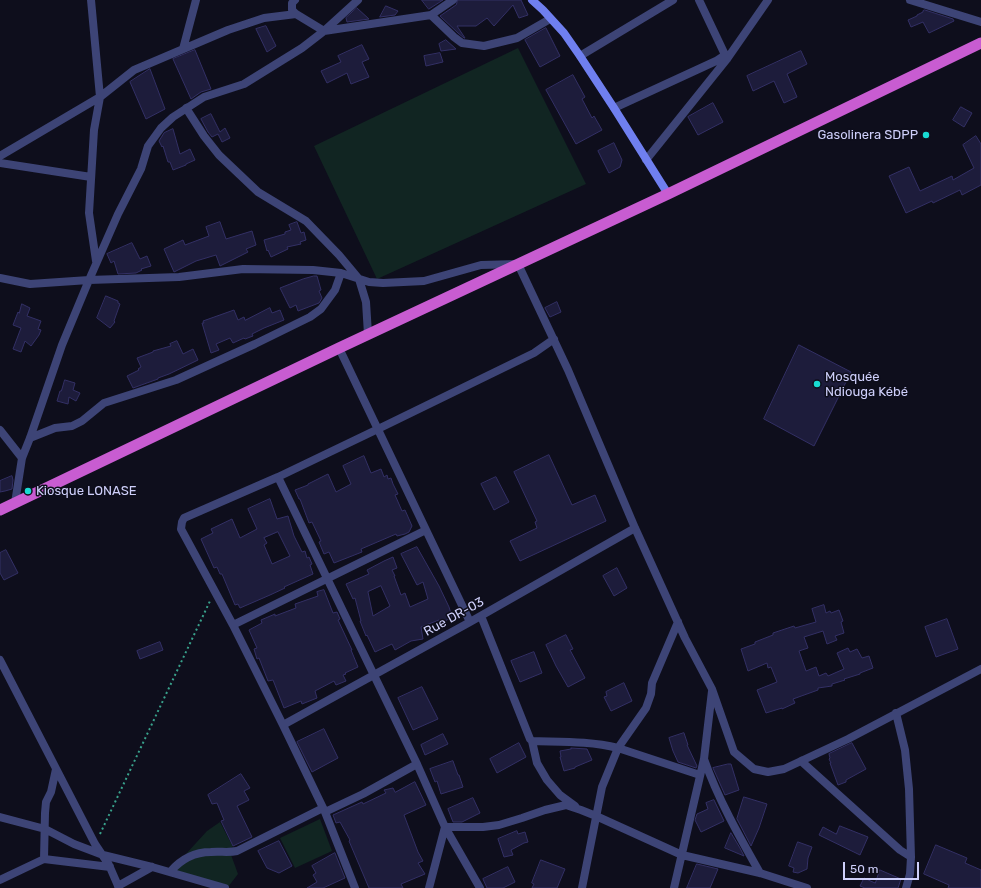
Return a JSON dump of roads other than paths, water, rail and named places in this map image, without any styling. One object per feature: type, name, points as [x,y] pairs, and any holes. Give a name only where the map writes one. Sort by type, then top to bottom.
[{"type":"highway","points":[[0,510],[368,334],[668,194],[981,43]]},
{"type":"main road","points":[[532,0],[564,33],[614,108],[668,194]]},
{"type":"street","points":[[91,0],[100,97],[94,130],[90,213],[96,262]]},
{"type":"street","points":[[183,50],[196,0]]},
{"type":"street","points":[[295,0],[292,3],[292,10],[324,31],[430,15],[453,0]]},
{"type":"street","points":[[15,503],[22,458],[62,345],[96,262],[118,214],[141,170],[148,146],[161,128],[173,117],[204,97],[244,84],[302,48],[324,31],[358,0]]},
{"type":"street","points":[[580,56],[673,0]]},
{"type":"street","points":[[699,0],[726,57]]},
{"type":"street","points":[[646,160],[768,0]]},
{"type":"street","points":[[910,0],[981,22]]},
{"type":"street","points":[[0,156],[100,97],[134,70],[228,30],[264,18],[296,14]]},
{"type":"street","points":[[430,15],[462,43],[484,46],[517,38],[550,18]]},
{"type":"street","points":[[614,108],[726,57]]},
{"type":"street","points":[[186,108],[204,136],[219,155],[258,192],[306,222],[339,255],[359,279],[366,302],[368,334]]},
{"type":"street","points":[[0,163],[91,176]]},
{"type":"street","points":[[0,278],[30,284],[89,280],[180,278],[243,269],[313,270],[341,273],[369,282],[383,283],[424,281],[481,265],[518,264],[568,370],[635,528],[678,622],[712,689],[734,752],[754,769],[768,772],[784,769],[848,739],[981,669]]},
{"type":"street","points":[[30,438],[55,428],[72,426],[82,421],[104,403],[176,380],[310,317],[321,309],[335,290],[341,273]]},
{"type":"street","points":[[355,888],[324,810],[233,625],[181,529],[182,522],[184,518],[278,477],[378,430],[534,353],[554,339]]},
{"type":"street","points":[[339,348],[470,622]]},
{"type":"street","points":[[0,430],[22,458]]},
{"type":"street","points":[[278,477],[417,764],[445,828],[480,888]]},
{"type":"street","name":"Rue DR-03","points":[[283,725],[481,616],[635,528]]},
{"type":"street","points":[[233,625],[426,530]]},
{"type":"street","points":[[481,616],[532,741],[537,763],[547,780],[560,795],[581,810]]},
{"type":"street","points":[[582,888],[602,787],[618,748],[646,708],[651,694],[652,683],[678,622]]},
{"type":"street","points":[[0,660],[95,844],[110,868],[118,887],[152,867]]},
{"type":"street","points":[[674,888],[704,759],[712,689]]},
{"type":"street","points":[[896,713],[905,750],[908,789],[911,857],[910,874],[906,888]]},
{"type":"street","points":[[532,741],[605,744],[700,775]]},
{"type":"street","points":[[704,759],[711,781],[736,831],[760,873]]},
{"type":"street","points":[[801,761],[900,850],[911,857]]},
{"type":"street","points":[[170,872],[178,863],[200,853],[237,851],[324,810],[363,794],[417,764]]},
{"type":"street","points":[[44,859],[46,802],[51,792],[56,769]]},
{"type":"street","points":[[445,828],[499,825],[545,810],[566,805],[596,816],[682,855],[760,873],[807,888]]},
{"type":"street","points":[[0,817],[45,829],[74,844],[103,855],[152,867],[224,888]]},
{"type":"street","points":[[429,888],[445,828]]},
{"type":"street","points":[[0,880],[44,859],[110,868]]},
{"type":"place","name":"Gasolinera SDPP","points":[[926,135]]},
{"type":"place","name":"Mosquée Ndiouga Kébé","points":[[817,384]]},
{"type":"place","name":"Kiosque LONASE","points":[[28,491]]}]
